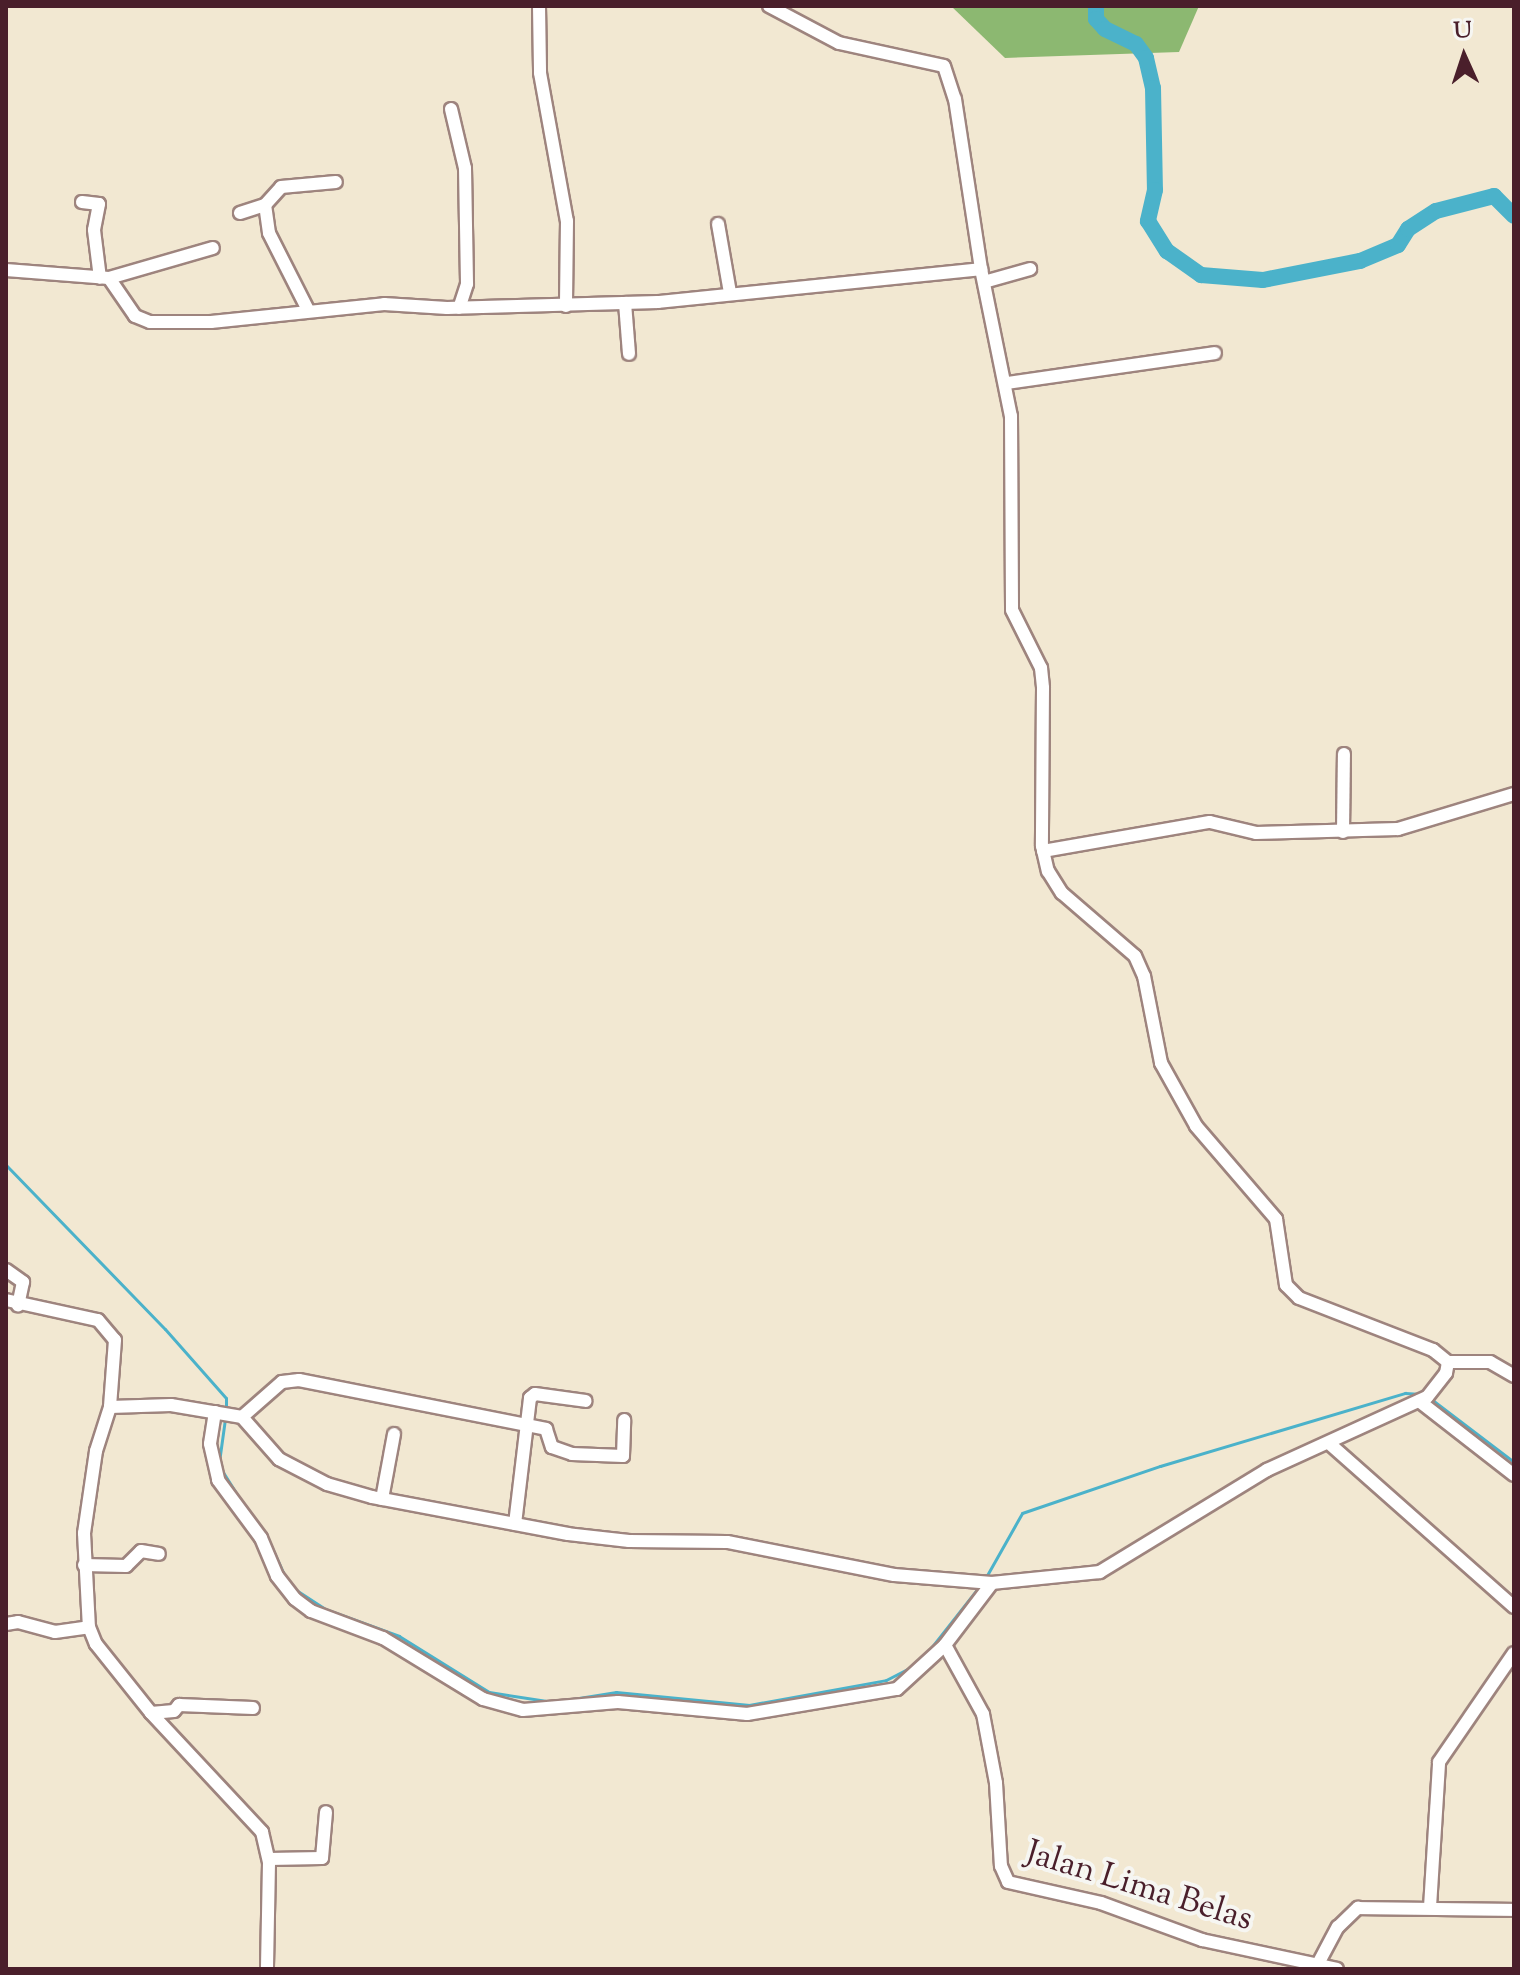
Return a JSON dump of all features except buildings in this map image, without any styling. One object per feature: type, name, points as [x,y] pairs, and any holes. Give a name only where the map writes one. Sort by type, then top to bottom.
[{"type":"street","points":[[539,6],[540,73],[567,221],[566,306]]},
{"type":"street","points":[[769,6],[839,43],[944,66],[955,99],[981,269],[1007,383],[1014,488],[1012,610],[1041,668],[1043,851],[1062,893],[1135,956],[1144,976],[1161,1063],[1196,1126],[1276,1219],[1286,1285],[1299,1298],[1433,1350],[1448,1362],[1490,1362],[1514,1376]]},
{"type":"street","points":[[451,109],[465,168],[467,284],[459,308]]},
{"type":"street","points":[[240,213],[265,205],[281,187],[336,182]]},
{"type":"street","points":[[82,202],[99,204],[94,230],[104,278],[142,321],[211,322],[384,304],[459,308],[625,303],[981,269]]},
{"type":"street","points":[[265,205],[269,233],[308,310]]},
{"type":"street","points":[[718,224],[730,293]]},
{"type":"street","points":[[6,270],[104,278],[213,248]]},
{"type":"street","points":[[984,282],[1030,269]]},
{"type":"street","points":[[625,303],[629,354]]},
{"type":"street","points":[[1007,383],[1215,353]]},
{"type":"street","points":[[1343,832],[1344,754]]},
{"type":"street","points":[[1043,851],[1210,822],[1256,833],[1398,829],[1514,794]]},
{"type":"street","points":[[6,1270],[23,1282],[12,1302],[85,1315],[105,1324],[115,1340],[110,1407],[96,1451],[84,1565],[89,1627],[96,1644],[151,1713],[262,1832],[269,1859],[267,1969]]},
{"type":"street","points":[[110,1407],[171,1405],[239,1416],[265,1447],[301,1472],[382,1499],[629,1541],[727,1542],[894,1575],[989,1582],[1100,1572],[1267,1470],[1331,1445],[1426,1397],[1448,1362]]},
{"type":"street","points":[[239,1416],[282,1382],[299,1380],[527,1424],[548,1430],[554,1449],[621,1457],[624,1420]]},
{"type":"street","points":[[515,1524],[532,1395],[586,1401]]},
{"type":"street","points":[[1426,1397],[1514,1475]]},
{"type":"street","points":[[217,1412],[210,1444],[218,1480],[261,1538],[277,1576],[295,1599],[321,1616],[383,1638],[483,1699],[523,1710],[618,1702],[747,1714],[897,1689],[945,1645],[989,1582]]},
{"type":"street","points":[[382,1499],[394,1434]]},
{"type":"street","points":[[1331,1445],[1514,1607]]},
{"type":"street","points":[[84,1565],[126,1566],[141,1551],[159,1554]]},
{"type":"street","points":[[6,1624],[18,1622],[55,1632],[89,1627]]},
{"type":"street","name":"Jalan Lima Belas","points":[[945,1645],[983,1714],[998,1791],[1001,1866],[1008,1882],[1093,1900],[1202,1940],[1319,1962],[1337,1969]]},
{"type":"street","points":[[1430,1907],[1439,1762],[1514,1653]]},
{"type":"street","points":[[151,1713],[174,1711],[179,1705],[253,1708]]},
{"type":"street","points":[[269,1859],[322,1858],[326,1812]]},
{"type":"street","points":[[1319,1962],[1353,1911],[1430,1907],[1514,1910]]},
{"type":"green space","points":[[951,6],[1199,6],[1179,52],[1005,58]]},
{"type":"waterway","points":[[1096,6],[1096,19],[1105,29],[1136,44],[1146,58],[1153,88],[1155,190],[1148,221],[1167,251],[1201,275],[1263,280],[1360,261],[1398,245],[1408,229],[1436,211],[1494,196],[1514,216]]},
{"type":"waterway","points":[[6,1165],[165,1329],[226,1398],[226,1411]]},
{"type":"waterway","points":[[986,1577],[1022,1513],[1160,1466],[1405,1393],[1421,1394]]},
{"type":"waterway","points":[[1431,1399],[1514,1462]]},
{"type":"waterway","points":[[219,1462],[225,1419]]},
{"type":"waterway","points":[[221,1469],[243,1504]]},
{"type":"waterway","points":[[268,1539],[286,1579]]},
{"type":"waterway","points":[[927,1653],[979,1587]]},
{"type":"waterway","points":[[293,1588],[325,1609],[399,1636],[489,1692],[553,1702]]},
{"type":"waterway","points":[[560,1701],[616,1692],[749,1705],[886,1680],[913,1666]]}]
